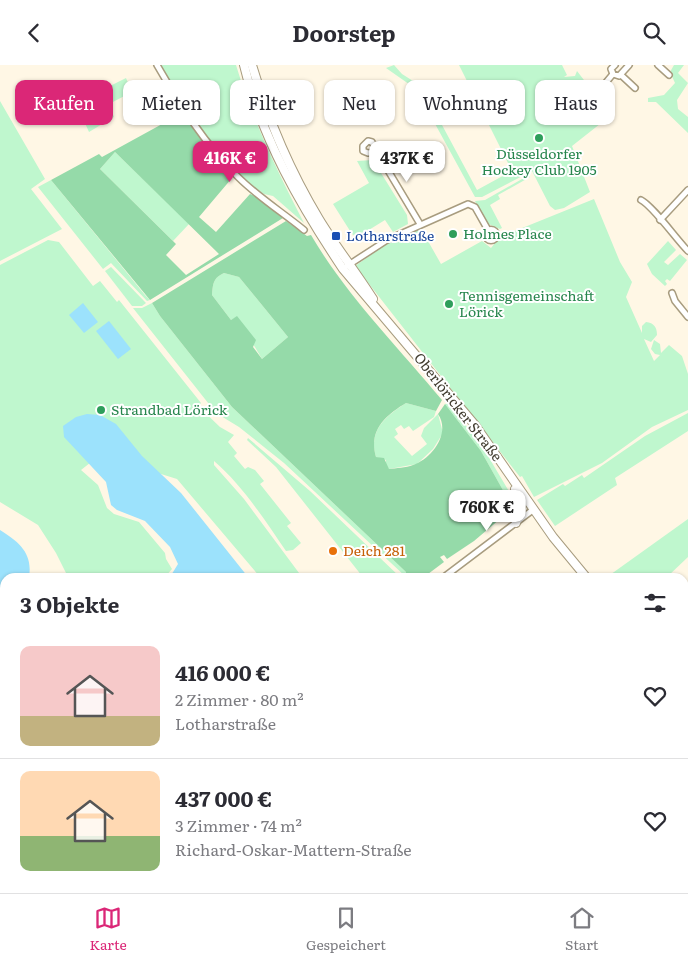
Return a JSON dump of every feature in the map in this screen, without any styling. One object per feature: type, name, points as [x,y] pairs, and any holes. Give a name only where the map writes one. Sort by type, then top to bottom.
[{"type":"main road","points":[[244,65],[257,109],[298,199],[346,267]]},
{"type":"main road","points":[[252,65],[265,106],[293,173],[346,267]]},
{"type":"main road","name":"Oberlöricker Straße","points":[[346,267],[475,425],[566,555],[582,573]]},
{"type":"main road","points":[[507,469],[507,476],[522,503],[516,523]]},
{"type":"street","points":[[156,65],[195,128],[214,151],[254,191],[304,230]]},
{"type":"street","points":[[620,75],[629,65]]},
{"type":"street","points":[[658,65],[669,75]]},
{"type":"street","points":[[609,80],[613,75],[612,66]]},
{"type":"street","points":[[613,75],[620,75],[635,88]]},
{"type":"street","points":[[377,152],[420,224]]},
{"type":"street","points":[[660,220],[688,190]]},
{"type":"street","points":[[641,200],[649,204],[660,220],[688,251]]},
{"type":"street","points":[[346,267],[387,240],[420,224],[470,204],[475,207],[488,230]]},
{"type":"street","points":[[672,293],[675,301],[688,317]]},
{"type":"street","points":[[450,573],[534,509]]},
{"type":"green space","points":[[157,65],[236,65],[241,80],[230,80],[230,125],[258,125],[304,223],[273,196],[264,194],[240,177],[209,144],[196,125],[220,125],[220,80],[167,80]]},
{"type":"green space","name":"Düsseldorfer Hockey Club 1905","points":[[394,65],[402,74],[412,80],[405,81],[386,68]]},
{"type":"green space","name":"Düsseldorfer Hockey Club 1905","points":[[459,65],[562,65],[567,75],[564,77],[575,76],[577,71],[584,80],[535,80],[535,125],[599,125],[572,146],[590,192],[564,208],[555,210],[550,206],[532,171],[482,197],[475,197],[436,125],[442,125],[477,190],[512,171],[489,125],[525,125],[525,80],[466,80]]},
{"type":"green space","points":[[674,65],[684,65],[678,73],[688,83],[677,100],[678,109],[688,117],[688,133],[656,102],[648,102],[648,98],[664,95],[675,83],[670,72]]},
{"type":"green space","points":[[126,78],[127,80],[123,80],[123,97],[113,102],[113,84]]},
{"type":"green space","points":[[0,101],[45,179],[31,189],[62,229],[0,261]]},
{"type":"green space","points":[[86,125],[101,125],[89,132]]},
{"type":"green space","points":[[160,125],[193,125],[207,145],[232,172],[232,178],[199,217],[216,232],[250,194],[260,198],[283,218],[150,300],[51,180],[99,154],[102,157]],"holes":[[[115,152],[219,254],[186,275],[166,255],[176,244],[100,169]]]},
{"type":"green space","points":[[115,152],[189,224],[173,241],[100,169]]},
{"type":"green space","points":[[373,160],[407,215],[408,224],[393,232],[385,220],[359,236],[360,239],[352,234],[333,204],[369,183],[357,161]]},
{"type":"green space","points":[[529,175],[530,177],[498,195],[500,199],[490,205],[502,228],[500,229],[486,223],[475,201],[485,200]]},
{"type":"green space","points":[[51,180],[150,300],[147,301],[111,263],[103,269],[38,187]]},
{"type":"green space","points":[[594,199],[620,262],[632,282],[626,297],[642,333],[642,326],[646,322],[653,324],[656,328],[657,335],[651,342],[644,339],[654,361],[660,355],[655,354],[651,349],[654,340],[660,344],[661,353],[669,345],[682,356],[688,374],[688,410],[652,427],[602,463],[534,497],[522,476],[520,477],[355,266],[389,242],[420,227],[441,264],[482,241],[491,248],[500,237]]},
{"type":"green space","points":[[286,221],[307,236],[311,235],[356,300],[442,400],[436,411],[406,403],[386,418],[374,439],[376,457],[384,458],[389,469],[410,466],[427,457],[438,444],[441,437],[441,421],[438,414],[445,404],[481,451],[513,508],[474,541],[447,559],[444,555],[440,557],[444,562],[429,573],[406,573],[232,407],[160,316],[152,303]],"holes":[[[224,273],[239,277],[288,337],[262,359],[253,347],[256,340],[237,316],[231,320],[212,295],[214,282]]]},
{"type":"green space","name":"Strandbad Lörick","points":[[48,240],[59,242],[93,286],[100,281],[117,302],[119,300],[201,403],[198,406],[220,427],[234,435],[228,442],[237,453],[234,456],[245,469],[248,467],[255,470],[264,481],[260,484],[291,523],[287,526],[301,543],[293,550],[286,551],[244,492],[214,461],[214,465],[244,499],[299,573],[257,573],[177,479],[100,455],[81,470],[98,485],[107,508],[114,514],[139,522],[165,553],[172,569],[168,573],[66,573],[38,525],[0,502],[0,265]]},
{"type":"green space","points":[[668,241],[676,250],[664,262],[668,265],[680,254],[687,260],[670,281],[667,279],[665,281],[667,284],[665,286],[652,274],[647,264]]},
{"type":"green space","points":[[111,267],[146,303],[142,306],[132,306],[105,271]]},
{"type":"green space","points":[[224,273],[239,277],[288,337],[262,359],[237,317],[231,320],[212,295],[214,282]]},
{"type":"green space","points":[[152,303],[160,316],[232,407],[406,573],[402,573],[284,463],[239,427],[216,413],[133,308],[142,308]]},
{"type":"green space","points":[[406,403],[436,411],[434,417],[413,431],[409,426],[404,429],[401,425],[395,429],[398,434],[394,437],[412,456],[427,444],[421,436],[424,428],[438,414],[443,433],[433,449],[417,464],[389,469],[386,467],[386,460],[376,457],[374,439],[377,431],[386,419]]},
{"type":"green space","points":[[448,403],[482,446],[516,503],[513,508],[481,451],[445,404]]},
{"type":"green space","points":[[688,413],[688,431],[615,478],[617,485],[555,526],[537,500],[582,475],[584,478],[645,436]]},
{"type":"green space","points":[[248,438],[310,491],[396,573],[360,573],[276,467],[247,440]]},
{"type":"green space","points":[[688,519],[688,557],[671,573],[613,573]]},
{"type":"water","points":[[83,303],[98,322],[84,333],[69,315]]},
{"type":"water","points":[[109,321],[131,349],[118,359],[96,331]]},
{"type":"water","points":[[87,414],[100,415],[116,424],[142,456],[181,493],[245,573],[172,573],[178,564],[170,547],[145,521],[117,510],[111,505],[106,482],[64,437],[63,426],[76,417]]},
{"type":"water","points":[[0,530],[23,549],[27,555],[30,569],[30,573],[0,573]]},
{"type":"place","name":"Düsseldorfer Hockey Club 1905","points":[[539,138]]},
{"type":"place","name":"Holmes Place","points":[[453,234]]},
{"type":"place","name":"Lotharstraße","points":[[336,236]]},
{"type":"place","name":"Tennisgemeinschaft Lörick","points":[[449,304]]},
{"type":"place","name":"Strandbad Lörick","points":[[101,410]]},
{"type":"place","name":"Deich 281","points":[[333,551]]}]
